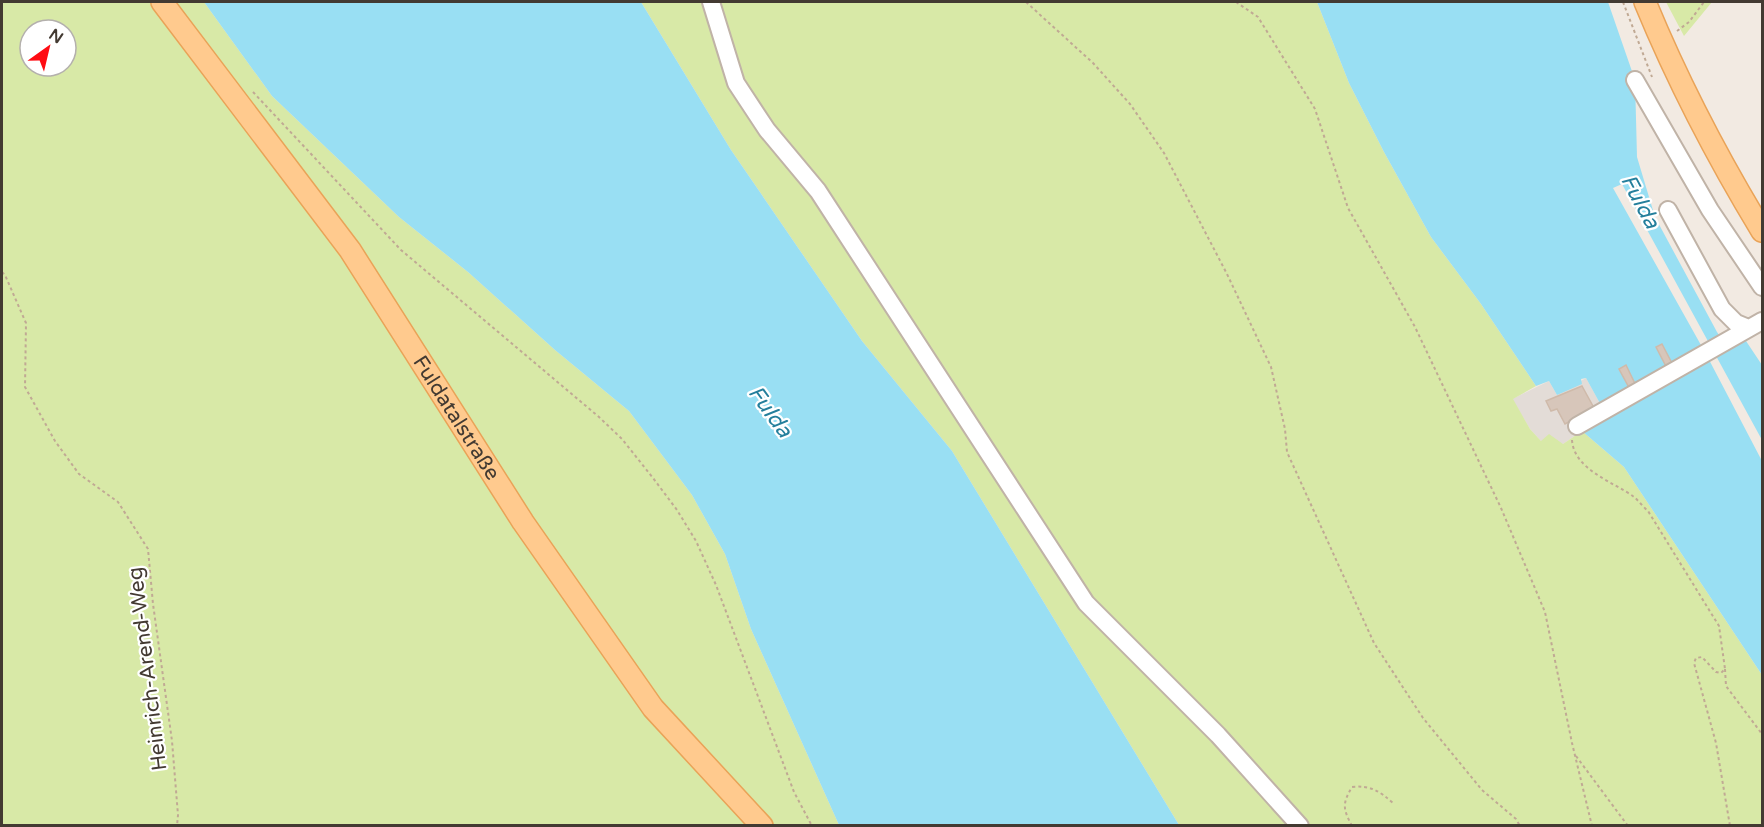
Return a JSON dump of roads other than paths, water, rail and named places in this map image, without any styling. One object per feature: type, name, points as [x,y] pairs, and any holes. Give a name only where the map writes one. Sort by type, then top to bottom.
[{"type":"main road","name":"Fuldatalstraße","points":[[162,2],[350,250],[523,522],[653,708],[762,825]]},
{"type":"main road","points":[[1645,2],[1701,124],[1762,231]]},
{"type":"lane","points":[[711,2],[736,83],[767,130],[818,191],[1086,603],[1218,735],[1300,825]]},
{"type":"lane","points":[[1635,80],[1722,229],[1762,287]]},
{"type":"lane","points":[[1668,210],[1722,309],[1736,323],[1748,329]]},
{"type":"lane","points":[[1578,426],[1748,329]]},
{"type":"water","name":"Fulda","points":[[204,2],[641,2],[731,150],[862,341],[952,451],[1179,825],[839,825],[751,629],[725,554],[692,495],[629,411],[555,350],[468,272],[399,217],[272,96]]},
{"type":"water","name":"Fulda","points":[[1317,2],[1608,2],[1635,80],[1637,157],[1655,217],[1717,332],[1728,348],[1746,341],[1762,365],[1762,440],[1622,184],[1613,188],[1706,354],[1762,461],[1762,675],[1624,467],[1582,431],[1608,418],[1586,378],[1581,379],[1582,384],[1557,395],[1549,381],[1536,386],[1481,304],[1431,237],[1349,83]]}]
